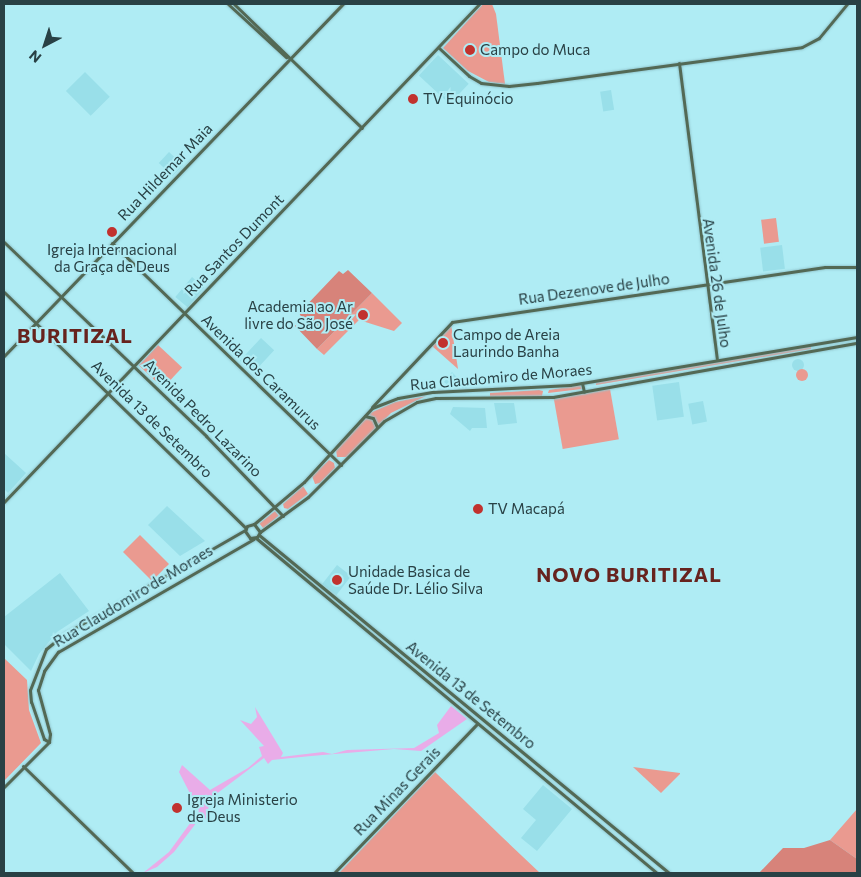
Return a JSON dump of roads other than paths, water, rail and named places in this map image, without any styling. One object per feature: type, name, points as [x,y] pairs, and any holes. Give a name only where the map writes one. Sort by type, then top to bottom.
[{"type":"main road","points":[[228,4],[362,128]]},
{"type":"main road","points":[[234,4],[288,59]]},
{"type":"main road","name":"Rua Hildemar Maia","points":[[4,356],[343,4]]},
{"type":"main road","name":"Rua Santos Dumont","points":[[4,502],[479,4]]},
{"type":"main road","points":[[439,48],[469,76],[489,86],[537,83],[795,49],[819,38],[847,4]]},
{"type":"main road","name":"Avenida 26 de Julho","points":[[679,63],[705,285],[716,359]]},
{"type":"main road","name":"Avenida Pedro Lazarino","points":[[4,242],[134,365],[277,506],[283,516]]},
{"type":"main road","name":"Avenida dos Caramurus","points":[[112,243],[341,465]]},
{"type":"main road","name":"Rua Dezenove de Julho","points":[[372,408],[452,322],[824,267],[857,267]]},
{"type":"main road","name":"Avenida 13 de Setembro","points":[[4,292],[240,522],[246,529],[248,537],[257,536],[669,873]]},
{"type":"main road","name":"Rua Claudomiro de Moraes","points":[[49,742],[44,739],[31,702],[32,678],[46,650],[66,633],[254,524],[277,506],[372,408],[398,398],[433,392],[582,383],[716,359],[857,337]]},
{"type":"main road","points":[[821,342],[822,348]]},
{"type":"main road","name":"Rua Claudomiro de Moraes","points":[[39,683],[51,660],[64,647],[257,536],[283,516],[341,465],[394,412],[425,400],[518,400],[584,392],[857,343]]},
{"type":"main road","points":[[593,381],[595,390]]},
{"type":"main road","points":[[582,383],[584,392]]},
{"type":"main road","points":[[364,417],[373,418],[377,428]]},
{"type":"main road","points":[[254,524],[257,536]]},
{"type":"main road","name":"Avenida 13 de Setembro","points":[[257,536],[477,724],[657,873]]},
{"type":"main road","points":[[4,787],[49,742],[50,734],[38,697],[39,683],[32,678]]},
{"type":"main road","name":"Rua Minas Gerais","points":[[334,873],[477,724]]},
{"type":"main road","points":[[518,758],[521,751]]},
{"type":"main road","points":[[24,766],[132,873]]},
{"type":"place","name":"Campo do Muca","points":[[470,50]]},
{"type":"place","name":"TV Equinócio","points":[[413,99]]},
{"type":"place","name":"Igreja Internacional da Graça de Deus","points":[[112,232]]},
{"type":"place","name":"Academia ao Ar livre do São José","points":[[363,315]]},
{"type":"place","name":"Campo de Areia Laurindo Banha","points":[[443,343]]},
{"type":"place","name":"TV Macapá","points":[[478,509]]},
{"type":"place","name":"Unidade Basica de Saúde Dr. Lélio Silva","points":[[337,580]]},
{"type":"place","name":"Igreja Ministerio de Deus","points":[[177,808]]},
{"type":"district","name":"BURITIZAL","points":[[75,335]]},
{"type":"district","name":"NOVO BURITIZAL","points":[[629,574]]}]
